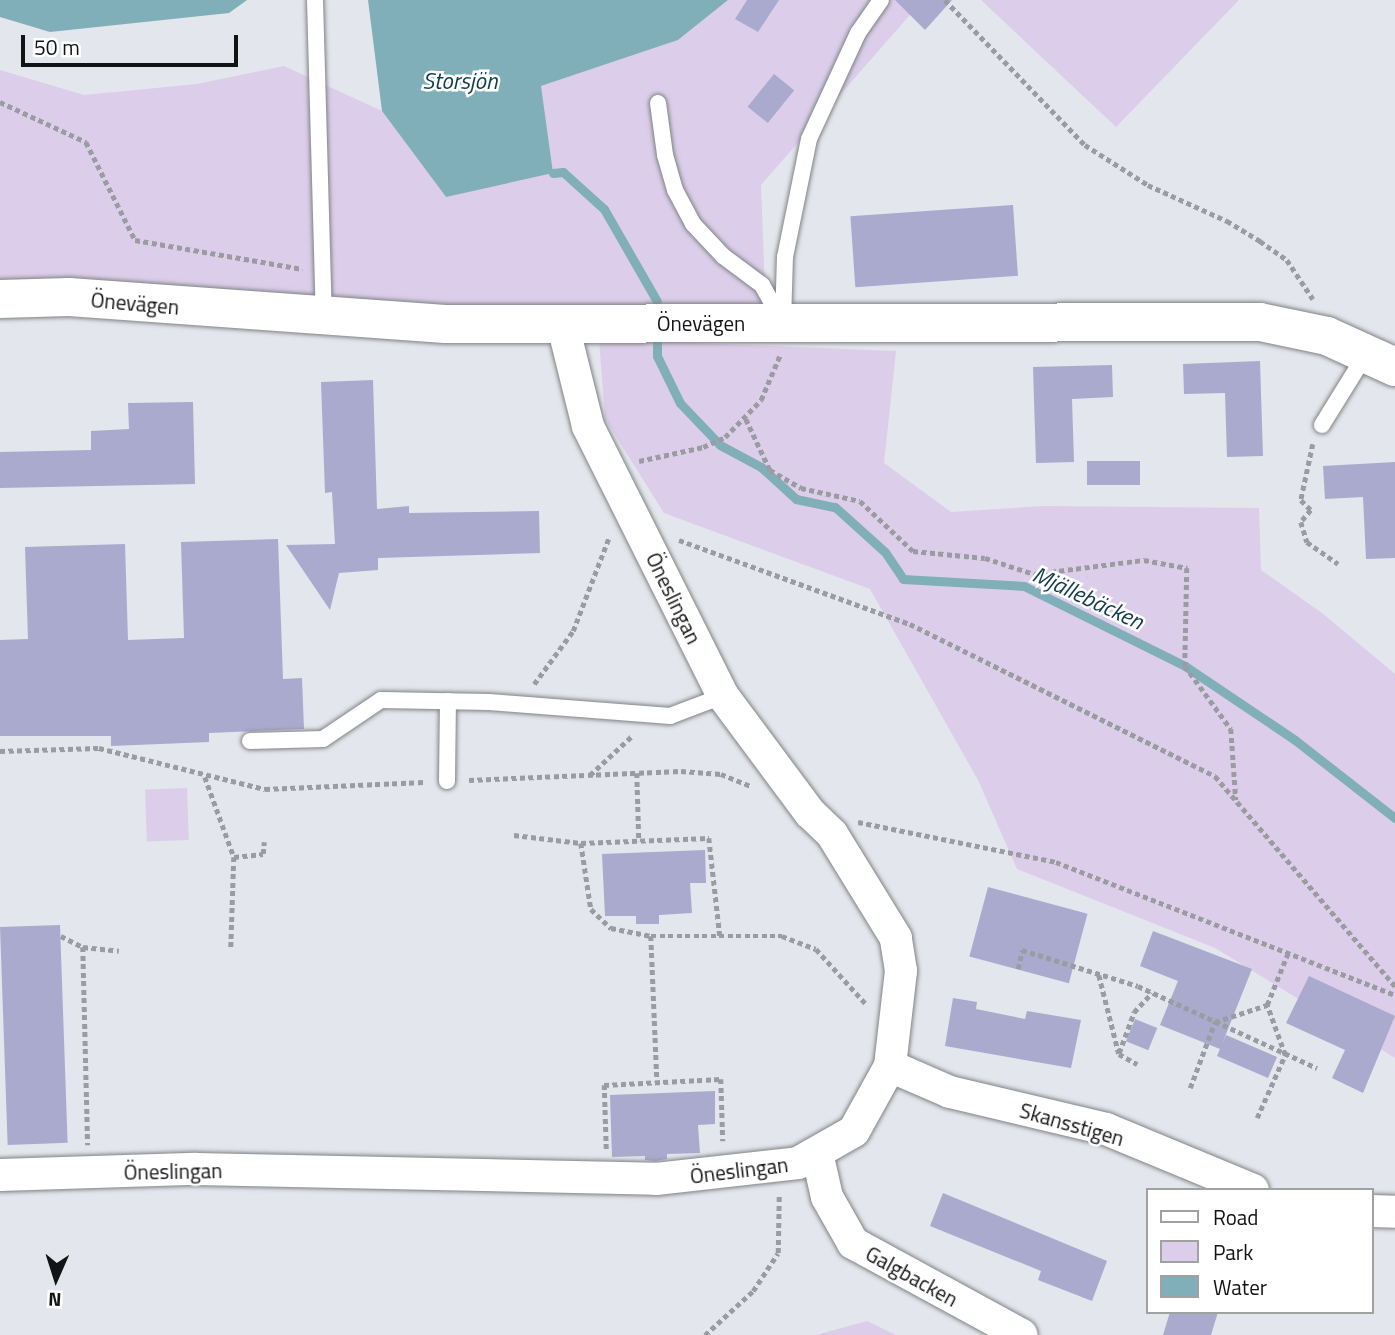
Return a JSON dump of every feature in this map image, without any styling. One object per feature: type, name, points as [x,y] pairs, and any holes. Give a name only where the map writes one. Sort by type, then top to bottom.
[{"type":"street","name":"Önevägen","points":[[0,299],[69,297],[324,319],[445,324],[1246,321],[1301,327],[1381,359]]},
{"type":"street","name":"Öneslingan","points":[[0,1175],[196,1169],[607,1178],[724,1173],[798,1163],[853,1131],[890,1066],[901,971],[896,938],[832,834],[810,813],[723,696],[587,426],[562,322]]},
{"type":"street","name":"Skansstigen","points":[[890,1066],[950,1092],[1106,1129],[1247,1188]]},
{"type":"street","name":"Galgbacken","points":[[817,1153],[827,1197],[853,1244],[1022,1335]]},
{"type":"street","points":[[1374,1211],[1395,1212]]},
{"type":"lane","points":[[315,0],[324,319]]},
{"type":"lane","points":[[783,323],[785,257],[809,139],[858,33],[881,0]]},
{"type":"lane","points":[[659,103],[665,155],[675,190],[693,224],[723,256],[762,285],[783,323]]},
{"type":"lane","points":[[1322,425],[1381,359]]},
{"type":"lane","points":[[250,741],[323,740],[381,700],[514,704],[670,716],[723,696]]},
{"type":"lane","points":[[447,781],[448,701]]},
{"type":"path","points":[[945,0],[1085,145],[1112,164],[1227,221],[1287,260],[1306,282],[1327,336]]},
{"type":"path","points":[[0,102],[86,142],[135,240],[321,272]]},
{"type":"path","points":[[514,704],[544,674],[573,631],[611,533],[614,480],[725,437],[747,419],[761,400],[779,356],[783,323]]},
{"type":"path","points":[[747,419],[771,470],[802,488],[860,502],[913,551],[985,558],[1034,575],[1144,560],[1187,568],[1185,666],[1231,729],[1236,800]]},
{"type":"path","points":[[1322,425],[1304,474],[1301,500],[1311,510],[1301,522],[1307,542],[1338,564]]},
{"type":"path","points":[[636,522],[910,624],[1215,776],[1395,986]]},
{"type":"path","points":[[590,775],[657,715]]},
{"type":"path","points":[[0,751],[99,748],[265,789],[637,773],[721,774],[762,790]]},
{"type":"path","points":[[637,773],[639,841]]},
{"type":"path","points":[[205,776],[233,857],[231,948]]},
{"type":"path","points":[[810,813],[1056,862],[1395,995]]},
{"type":"path","points":[[514,835],[581,843],[709,838],[720,936]]},
{"type":"path","points":[[233,857],[263,855],[264,842]]},
{"type":"path","points":[[581,843],[591,909],[611,928],[651,936],[782,936],[816,949],[893,1035]]},
{"type":"path","points":[[61,936],[83,947],[119,951]]},
{"type":"path","points":[[651,936],[657,1082]]},
{"type":"path","points":[[83,947],[89,1172]]},
{"type":"path","points":[[1018,968],[1022,950],[1099,975],[1152,993],[1317,1068]]},
{"type":"path","points":[[1257,1118],[1285,1055],[1267,1005],[1288,953]]},
{"type":"path","points":[[1099,975],[1119,1054],[1137,1064]]},
{"type":"path","points":[[1119,1054],[1134,1012],[1152,993]]},
{"type":"path","points":[[1215,1022],[1267,1005]]},
{"type":"path","points":[[1190,1088],[1215,1022]]},
{"type":"path","points":[[607,1178],[604,1085],[721,1079],[724,1173]]},
{"type":"path","points":[[705,1335],[753,1290],[778,1253],[779,1166]]},
{"type":"green space","points":[[728,0],[923,0],[761,185],[766,317],[562,315],[0,288],[0,70],[84,95],[197,84],[284,66],[382,111],[446,197],[541,86],[678,40]]},
{"type":"green space","points":[[981,0],[1239,0],[1116,127]]},
{"type":"green space","points":[[599,339],[896,351],[884,463],[951,512],[1044,506],[1259,508],[1261,570],[1322,613],[1395,674],[1395,1058],[1215,948],[1017,869],[978,780],[870,589],[664,513],[605,419]]},
{"type":"green space","points":[[187,788],[189,840],[147,841],[145,789]]},
{"type":"green space","points":[[867,1321],[896,1335],[816,1335]]},
{"type":"water","points":[[0,0],[247,0],[229,13],[50,32],[0,17]]},
{"type":"water","name":"Storsjön","points":[[368,0],[728,0],[678,40],[541,86],[553,173],[446,197],[382,111]]},
{"type":"building","points":[[747,0],[779,0],[758,32],[735,19]]},
{"type":"building","points":[[895,0],[952,0],[925,30]]},
{"type":"building","points":[[774,74],[794,90],[768,123],[748,107]]},
{"type":"building","points":[[1013,205],[1018,276],[855,287],[850,216]]},
{"type":"building","points":[[1260,361],[1263,456],[1227,457],[1225,393],[1184,394],[1183,364]]},
{"type":"building","points":[[1112,365],[1113,397],[1072,399],[1074,462],[1036,463],[1033,367]]},
{"type":"building","points":[[373,380],[377,509],[409,506],[409,513],[539,511],[540,553],[378,558],[378,570],[339,573],[330,610],[286,545],[335,544],[332,492],[325,493],[321,382]]},
{"type":"building","points":[[193,402],[195,484],[0,488],[0,452],[91,450],[91,431],[129,429],[128,403]]},
{"type":"building","points":[[1087,461],[1140,461],[1140,485],[1087,485]]},
{"type":"building","points":[[1395,462],[1395,558],[1366,559],[1363,497],[1325,499],[1323,466]]},
{"type":"building","points":[[278,539],[283,679],[302,678],[304,729],[209,733],[209,742],[111,746],[111,736],[0,736],[0,640],[28,639],[25,547],[125,544],[128,640],[184,638],[181,542]]},
{"type":"building","points":[[705,850],[706,883],[690,883],[692,913],[659,915],[659,924],[636,924],[636,916],[605,916],[602,854]]},
{"type":"building","points":[[988,887],[1087,914],[1069,983],[969,957]]},
{"type":"building","points":[[60,925],[68,1143],[8,1145],[0,927]]},
{"type":"building","points":[[1153,931],[1252,969],[1222,1044],[1226,1035],[1277,1057],[1268,1078],[1217,1056],[1220,1049],[1160,1025],[1178,981],[1140,966]]},
{"type":"building","points":[[1309,976],[1395,1016],[1363,1093],[1332,1078],[1345,1050],[1286,1023]]},
{"type":"building","points":[[953,998],[977,1002],[976,1009],[1025,1019],[1027,1011],[1081,1020],[1071,1068],[945,1046]]},
{"type":"building","points":[[1135,1019],[1157,1028],[1148,1050],[1126,1041]]},
{"type":"building","points":[[715,1091],[715,1124],[698,1125],[700,1153],[667,1154],[667,1159],[655,1161],[645,1160],[645,1156],[612,1157],[610,1095]]},
{"type":"building","points":[[943,1193],[1107,1261],[1092,1301],[1038,1280],[1041,1271],[930,1226]]},
{"type":"building","points":[[1169,1314],[1217,1314],[1211,1335],[1163,1335]]},
{"type":"waterway","name":"Mjällebäcken","points":[[553,173],[563,172],[604,209],[657,301]]},
{"type":"waterway","name":"Mjällebäcken","points":[[657,339],[657,356],[680,403],[720,445],[761,467],[796,499],[835,507],[885,552],[903,579],[1024,586],[1185,666],[1295,740],[1395,818]]}]
